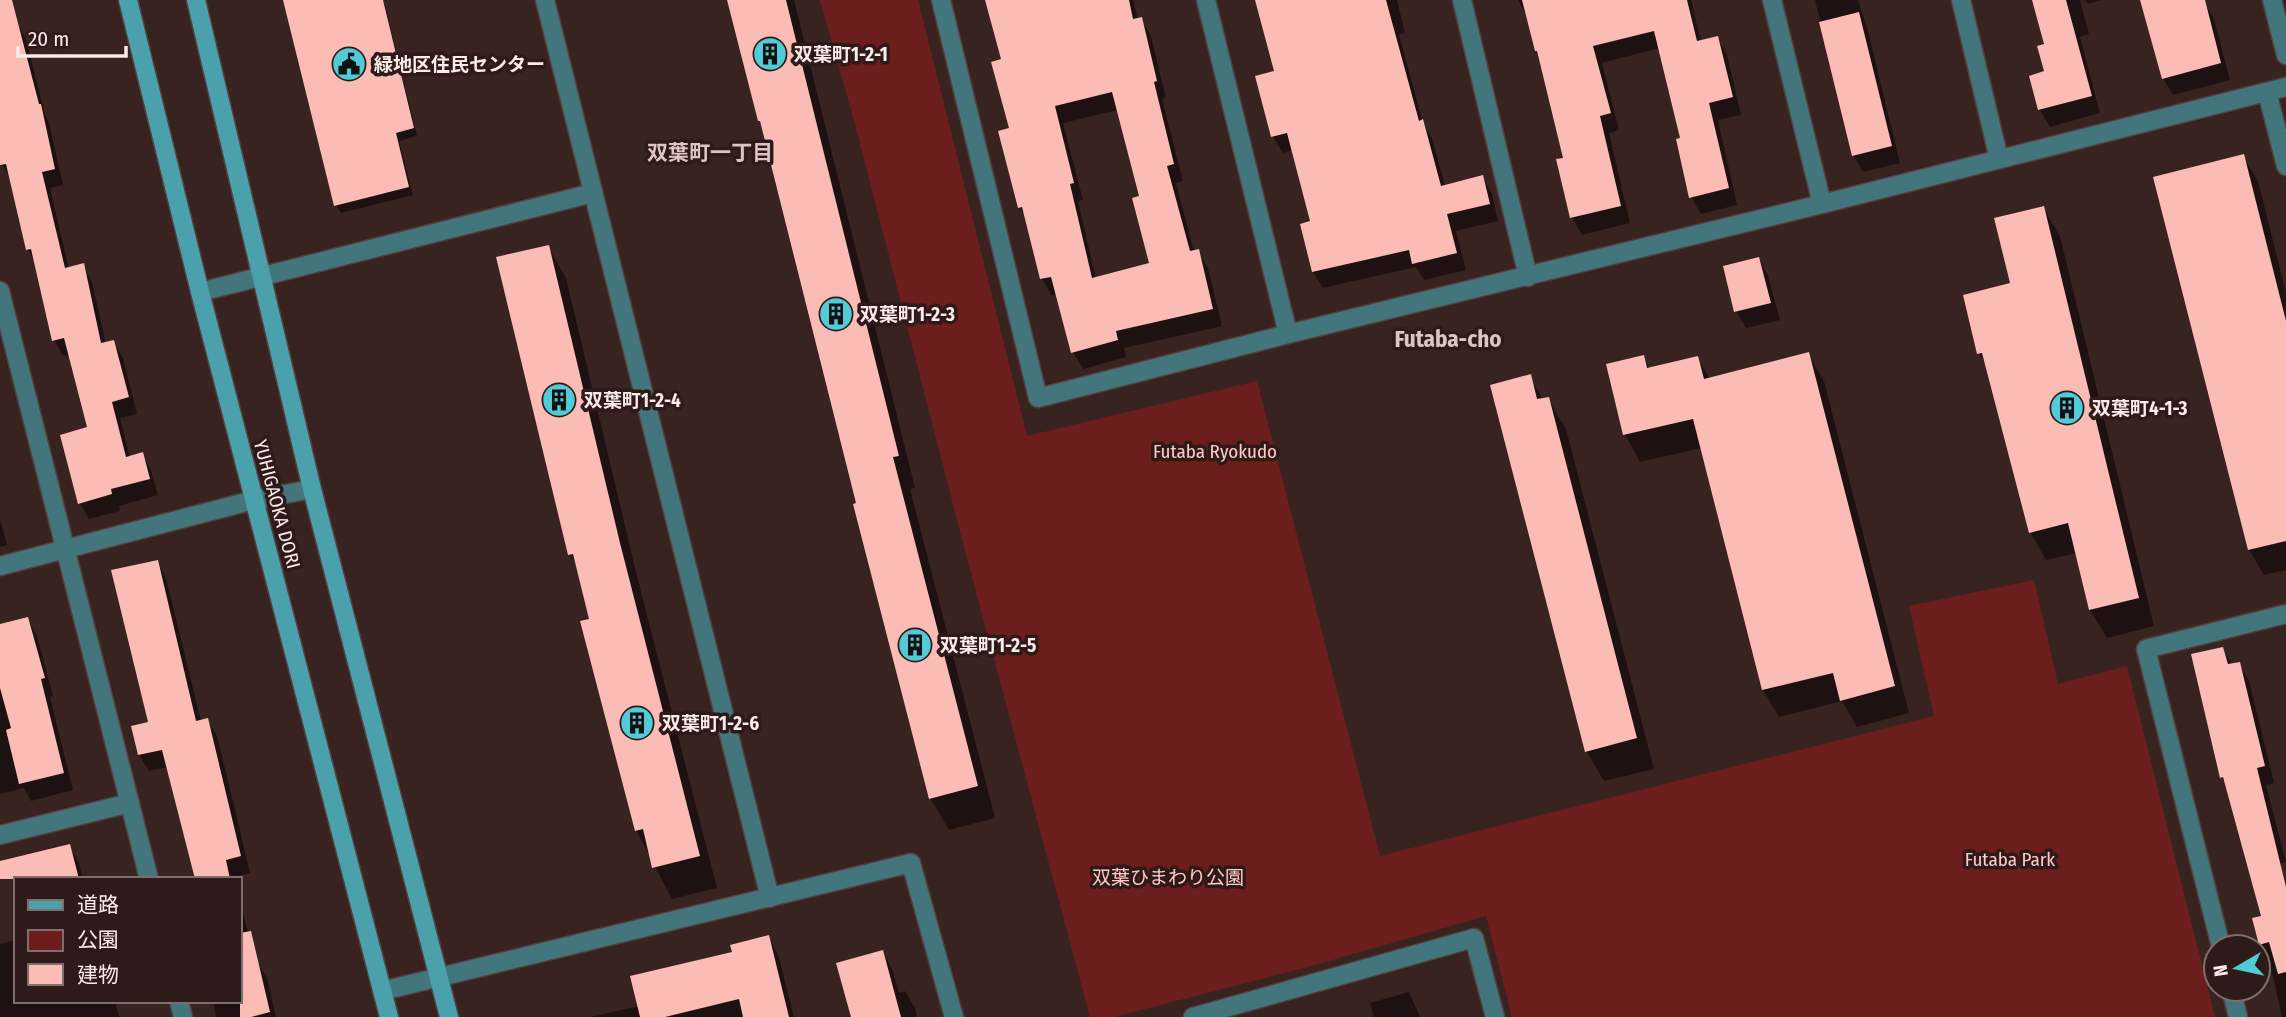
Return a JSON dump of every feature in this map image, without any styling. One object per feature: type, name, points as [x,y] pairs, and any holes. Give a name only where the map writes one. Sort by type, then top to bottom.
[{"type":"main road","name":"YUHIGAOKA DORI","points":[[128,0],[200,292],[389,1017]]},
{"type":"main road","name":"YUHIGAOKA DORI","points":[[196,0],[312,488],[449,1017]]},
{"type":"street","points":[[545,0],[769,898]]},
{"type":"street","points":[[941,0],[1038,398],[2286,87]]},
{"type":"street","points":[[1206,0],[1288,334]]},
{"type":"street","points":[[1462,0],[1528,277]]},
{"type":"street","points":[[1772,0],[1822,204]]},
{"type":"street","points":[[1961,0],[1999,159]]},
{"type":"street","points":[[2272,0],[2286,55]]},
{"type":"street","points":[[2267,92],[2286,166]]},
{"type":"street","points":[[200,292],[593,193]]},
{"type":"street","points":[[0,291],[148,877]]},
{"type":"street","points":[[0,566],[254,500],[312,488]]},
{"type":"street","points":[[2217,933],[2146,649],[2286,614]]},
{"type":"street","points":[[0,835],[130,803]]},
{"type":"street","points":[[382,991],[911,863],[954,1017]]},
{"type":"street","points":[[1194,1017],[1226,1013],[1474,938],[1495,1017]]},
{"type":"green space","points":[[820,0],[918,0],[1027,436],[1257,381],[1380,856],[1934,716],[1909,606],[2034,580],[2058,684],[2127,666],[2202,965],[2202,1003],[2211,1003],[2215,1017],[1512,1017],[1486,916],[1308,967],[1114,1017],[1090,1017],[964,547],[855,124]]},
{"type":"building","points":[[0,0],[12,0],[41,104],[55,169],[42,172],[65,268],[84,263],[101,343],[114,340],[129,397],[112,402],[126,457],[143,452],[150,479],[111,489],[112,494],[78,504],[60,435],[87,427],[64,338],[52,341],[31,249],[26,250],[6,164],[0,165]]},
{"type":"building","name":"緑地区住民センター","points":[[283,0],[383,0],[414,128],[396,133],[409,187],[334,206]]},
{"type":"building","points":[[727,0],[786,0],[899,456],[893,457],[978,786],[929,799],[853,504],[856,503],[760,121]]},
{"type":"building","points":[[985,0],[1129,0],[1133,19],[1142,17],[1157,81],[1154,82],[1174,164],[1167,166],[1190,251],[1199,249],[1213,309],[1116,331],[1118,340],[1071,353],[1051,277],[1040,279],[1022,207],[1018,208],[998,131],[1009,128],[991,62],[1001,59]],"holes":[[[1112,92],[1139,196],[1132,198],[1149,263],[1092,278],[1070,184],[1074,183],[1055,106]]]},
{"type":"building","points":[[1255,0],[1386,0],[1419,121],[1423,119],[1441,186],[1483,175],[1490,204],[1447,214],[1457,253],[1412,264],[1409,250],[1312,272],[1300,224],[1310,221],[1287,133],[1271,137],[1255,76],[1274,71]]},
{"type":"building","points":[[1522,0],[1687,0],[1697,41],[1718,36],[1733,97],[1709,103],[1729,188],[1689,198],[1676,139],[1680,138],[1654,31],[1593,46],[1611,113],[1600,116],[1621,206],[1570,218],[1556,159],[1563,158]]},
{"type":"building","points":[[2032,0],[2066,0],[2092,96],[2038,110],[2029,76],[2044,71],[2037,46],[2044,44]]},
{"type":"building","points":[[2140,0],[2205,0],[2221,63],[2162,79]]},
{"type":"building","points":[[1859,12],[1892,146],[1852,156],[1819,22]]},
{"type":"building","points":[[2244,154],[2286,321],[2286,541],[2248,550],[2153,177]]},
{"type":"building","name":"双葉町4-1-3","points":[[2044,206],[2139,598],[2089,610],[2068,523],[2029,533],[1982,353],[1977,354],[1963,295],[2010,283],[1994,218]]},
{"type":"building","points":[[549,245],[620,543],[700,856],[652,868],[643,829],[635,831],[580,621],[589,619],[573,554],[568,555],[496,257]]},
{"type":"building","points":[[1759,257],[1771,303],[1734,312],[1723,266]]},
{"type":"building","points":[[1809,352],[1895,686],[1840,701],[1833,673],[1762,690],[1693,419],[1623,435],[1606,364],[1644,355],[1647,368],[1698,356],[1704,379]]},
{"type":"building","points":[[1531,374],[1537,399],[1549,397],[1637,738],[1585,752],[1490,385]]},
{"type":"building","points":[[158,560],[196,721],[208,718],[241,856],[226,860],[230,877],[194,877],[162,750],[138,755],[131,726],[148,722],[111,570]]},
{"type":"building","points":[[28,617],[45,678],[41,679],[64,773],[19,784],[6,730],[11,728],[0,688],[0,624]]},
{"type":"building","points":[[2223,647],[2228,664],[2240,662],[2265,766],[2257,768],[2286,887],[2286,972],[2278,974],[2272,953],[2272,933],[2256,933],[2252,918],[2261,916],[2223,777],[2220,778],[2191,654]]},
{"type":"building","points":[[70,844],[78,877],[0,879],[0,861]]},
{"type":"building","points":[[251,931],[270,1012],[251,1017],[240,1017],[242,933]]},
{"type":"building","points":[[769,935],[789,1017],[743,1017],[739,999],[665,1017],[640,1017],[630,976],[732,952],[730,945]]},
{"type":"building","points":[[883,950],[901,1017],[851,1017],[836,963]]},
{"type":"place","name":"双葉町1-2-1","points":[[770,54]]},
{"type":"place","name":"緑地区住民センター","points":[[349,64]]},
{"type":"place","name":"双葉町1-2-3","points":[[836,314]]},
{"type":"place","name":"双葉町1-2-4","points":[[559,400]]},
{"type":"place","name":"双葉町4-1-3","points":[[2067,408]]},
{"type":"place","name":"双葉町1-2-5","points":[[915,645]]},
{"type":"place","name":"双葉町1-2-6","points":[[637,723]]},
{"type":"district","name":"双葉町一丁目","points":[[710,153]]},
{"type":"district","name":"Futaba-cho","points":[[1448,339]]},
{"type":"park label","name":"Futaba Ryokudo","points":[[1215,451]]},
{"type":"park label","name":"Futaba Park","points":[[2010,859]]},
{"type":"park label","name":"双葉ひまわり公園","points":[[1168,877]]}]
